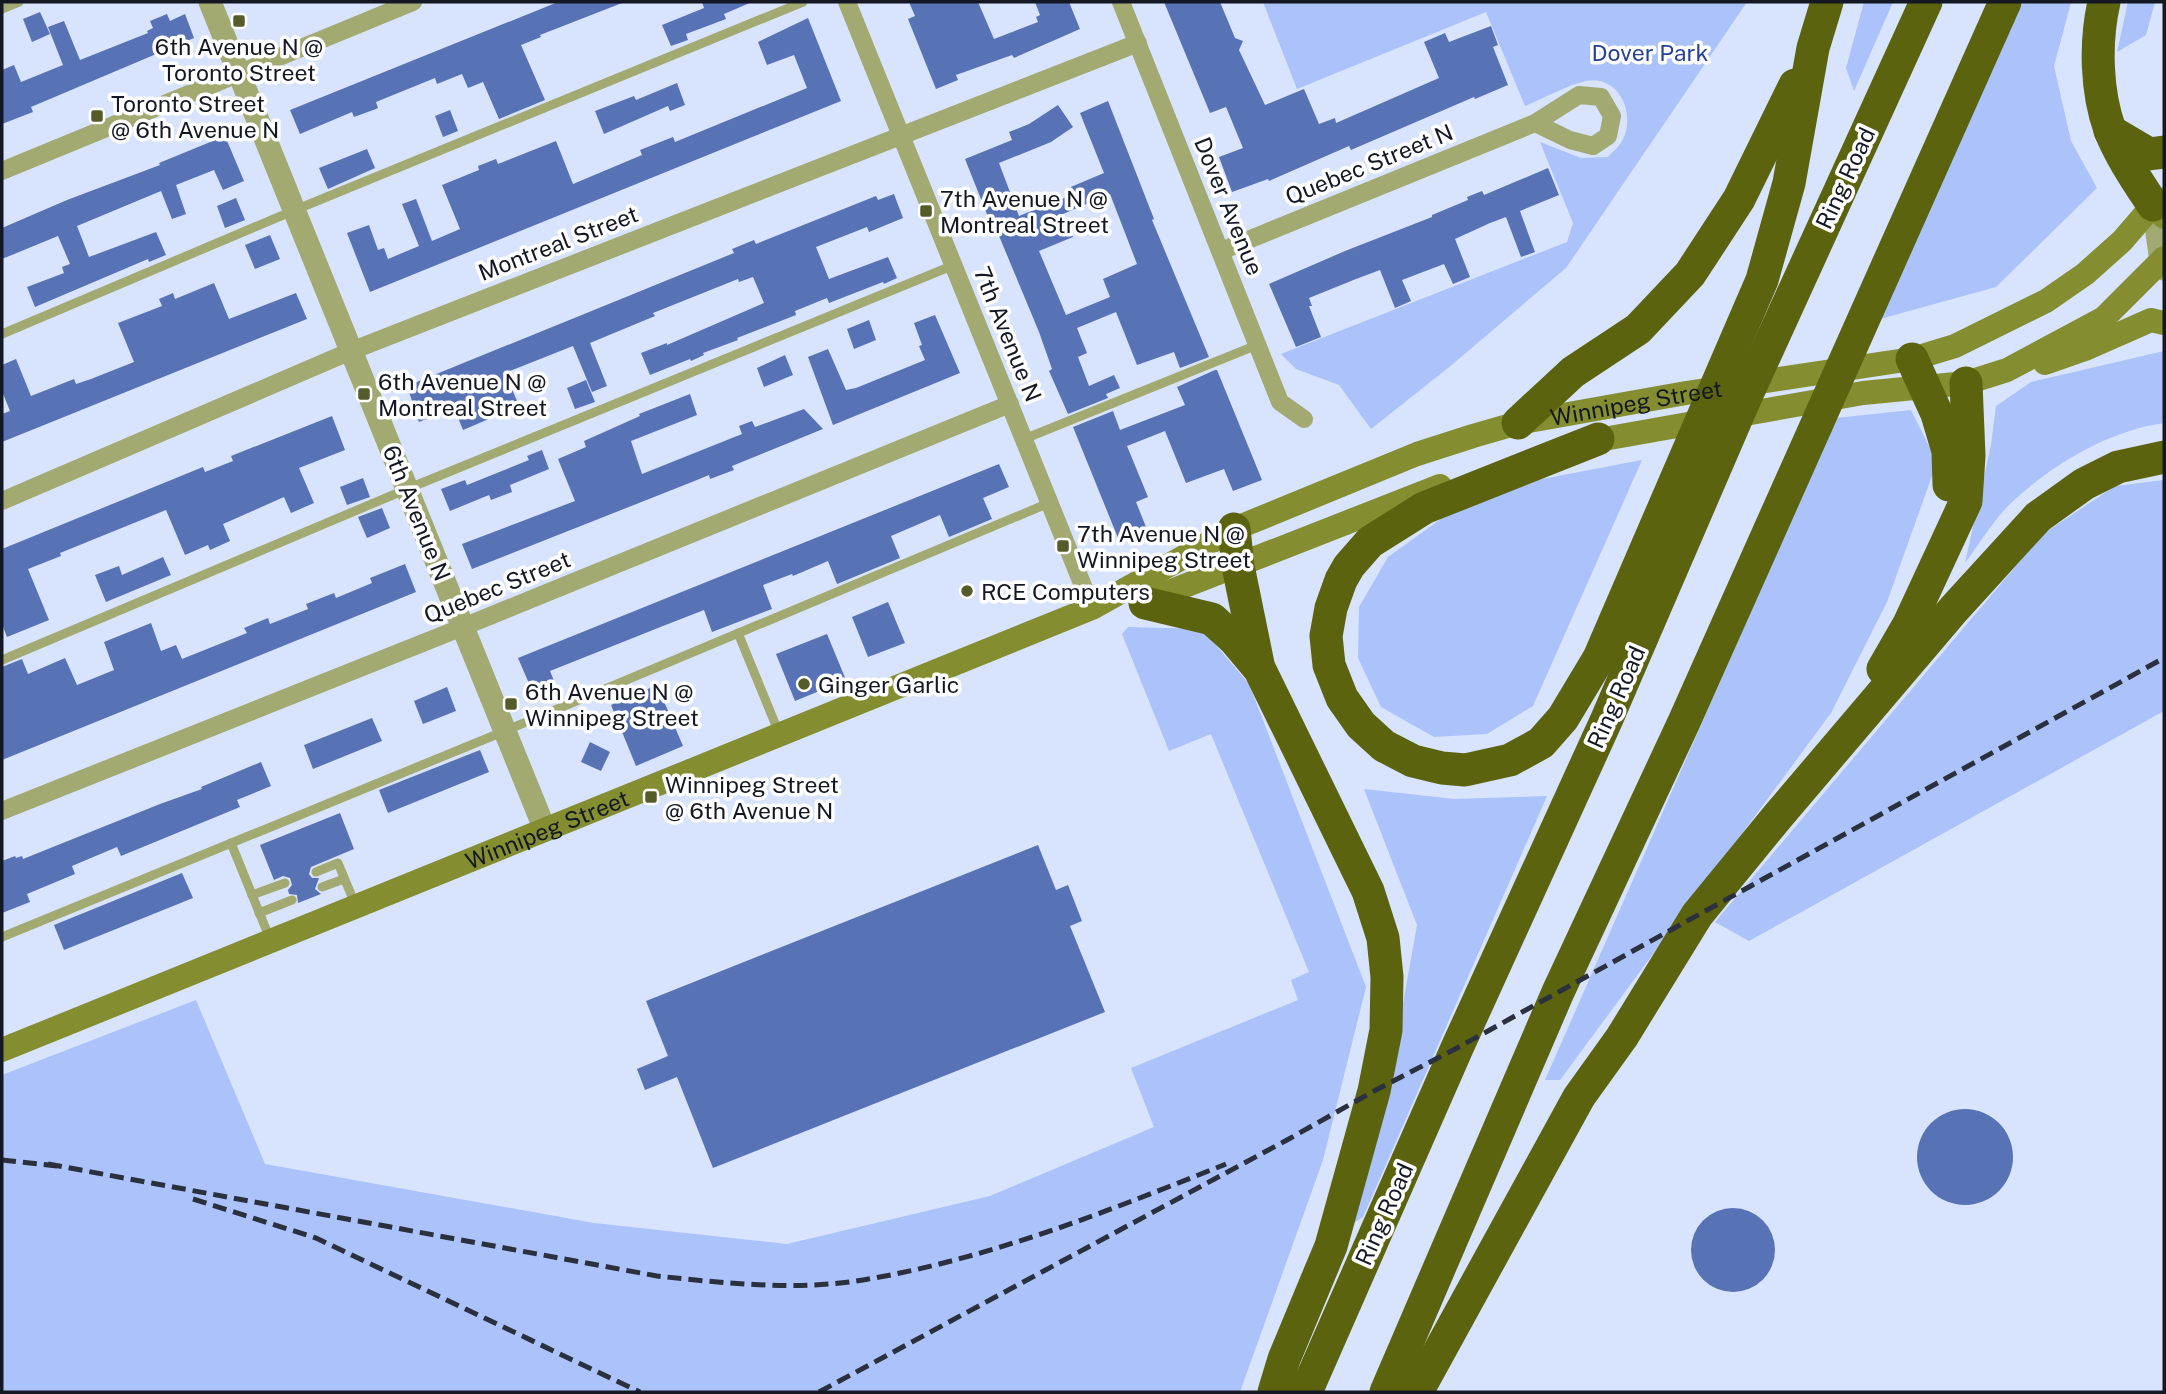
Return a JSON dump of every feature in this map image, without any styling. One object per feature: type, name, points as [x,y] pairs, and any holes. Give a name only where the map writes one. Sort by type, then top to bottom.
[{"type":"highway","points":[[1598,439],[1424,508],[1370,542],[1349,566],[1331,608],[1326,636],[1329,665],[1342,698],[1361,725],[1384,746],[1413,761],[1442,768],[1465,770],[1510,760],[1541,743],[1563,718],[1585,682],[1599,658],[1762,280],[1789,183],[1813,48],[1827,2]]},
{"type":"highway","name":"Ring Road","points":[[1307,1392],[1457,1048],[1606,721],[1744,401],[1926,2]]},
{"type":"highway","points":[[1385,1392],[1558,992],[1684,722],[2005,2]]},
{"type":"highway","points":[[2104,2],[2099,26],[2101,93],[2110,131],[2136,178],[2160,206]]},
{"type":"highway","points":[[1518,423],[1573,372],[1638,329],[1690,274],[1739,199],[1813,48]]},
{"type":"highway","points":[[2110,131],[2148,154],[2164,152]]},
{"type":"highway","points":[[1912,359],[1926,388],[1948,451],[1950,493],[1943,550]]},
{"type":"highway","points":[[1839,743],[1909,624],[1966,501],[1969,456],[1966,383]]},
{"type":"highway","points":[[1417,1392],[1579,1097],[1622,1037],[1697,915],[1839,743],[1954,609],[2038,517],[2084,484],[2118,467],[2164,457]]},
{"type":"highway","points":[[1234,529],[1238,566],[1259,670]]},
{"type":"highway","points":[[1145,603],[1212,619],[1234,639],[1259,670],[1368,891],[1383,938],[1387,977],[1386,1030],[1367,1117],[1331,1246],[1284,1359],[1274,1392]]},
{"type":"main road","name":"Winnipeg Street","points":[[2,1050],[1092,608],[1234,529],[1417,454],[1518,423],[1686,393],[1912,359],[1955,346],[2046,301],[2085,274],[2160,206]]},
{"type":"main road","name":"Winnipeg Street","points":[[1092,608],[1145,603],[1474,472],[1534,453],[1598,439],[1863,393],[1966,383],[2007,370],[2104,318],[2163,263]]},
{"type":"main road","points":[[2007,370],[2047,363],[2151,320],[2164,323]]},
{"type":"street","name":"6th Avenue N","points":[[210,2],[545,830]]},
{"type":"street","points":[[2,171],[413,2]]},
{"type":"street","name":"7th Avenue N","points":[[847,2],[1092,608]]},
{"type":"street","name":"Dover Avenue","points":[[1121,2],[1280,402],[1304,418]]},
{"type":"street","name":"Montreal Street","points":[[2,501],[351,351],[1138,43]]},
{"type":"street","name":"Quebec Street N","points":[[1221,251],[1535,123]]},
{"type":"street","points":[[2160,206],[2163,263]]},
{"type":"street","name":"Quebec Street","points":[[2,811],[1010,404]]},
{"type":"lane","points":[[2,9],[19,2]]},
{"type":"lane","points":[[2,334],[295,210],[803,2]]},
{"type":"lane","points":[[2,660],[407,489],[954,265]]},
{"type":"lane","points":[[1024,439],[1257,345]]},
{"type":"lane","points":[[2,937],[505,731],[1049,503]]},
{"type":"lane","points":[[738,633],[779,734]]},
{"type":"lane","points":[[231,843],[271,941]]},
{"type":"lane","points":[[316,872],[338,863],[356,906]]},
{"type":"lane","points":[[322,887],[344,879]]},
{"type":"lane","points":[[252,895],[285,883]]},
{"type":"lane","points":[[259,913],[292,900]]},
{"type":"green space","name":"Dover Park","points":[[1263,2],[1747,2],[1566,268],[1371,429],[1339,385],[1296,369],[1281,354],[1567,242],[1573,223],[1540,142],[1581,158],[1608,157],[1621,143],[1626,131],[1626,109],[1616,90],[1598,81],[1586,81],[1571,86],[1525,106],[1486,12],[1297,89]]},
{"type":"green space","points":[[1864,2],[1893,2],[1854,91],[1846,68]]},
{"type":"green space","points":[[2017,2],[2071,2],[2054,66],[2071,141],[2097,188],[1996,287],[1880,319]]},
{"type":"green space","points":[[2128,2],[2155,2],[2146,35],[2117,52]]},
{"type":"green space","points":[[2164,351],[2164,423],[2122,433],[2063,462],[2005,509],[1965,563],[1991,445],[1996,406],[2031,382]]},
{"type":"green space","points":[[1911,410],[1937,462],[1887,602],[1831,713],[1560,1080],[1545,1080],[1836,418]]},
{"type":"green space","points":[[1642,460],[1533,706],[1487,734],[1434,737],[1381,707],[1358,658],[1359,607],[1388,557],[1452,511],[1522,483]]},
{"type":"green space","points":[[2164,480],[2164,711],[1749,941],[1715,922],[2043,534],[2115,486]]},
{"type":"green space","points":[[1128,627],[1202,629],[1249,684],[1366,987],[1323,1160],[1240,1392],[2,1392],[2,1075],[196,1000],[265,1164],[594,1223],[787,1244],[990,1196],[1154,1127],[1131,1068],[1298,1000],[1291,980],[1309,972],[1211,734],[1169,751],[1122,634]]},
{"type":"green space","points":[[1364,789],[1454,799],[1547,796],[1363,1217],[1350,1225],[1385,1105],[1417,925]]},
{"type":"building","points":[[558,2],[622,3],[521,45],[545,100],[499,119],[483,82],[468,88],[462,74],[437,84],[435,78],[376,102],[376,109],[354,117],[352,112],[300,134],[290,110]]},
{"type":"building","points":[[702,2],[752,2],[724,14],[726,19],[686,34],[688,40],[671,46],[662,25],[704,8]]},
{"type":"building","points":[[909,2],[978,2],[994,39],[1038,22],[1036,17],[1040,15],[1035,2],[1069,2],[1080,29],[1014,58],[1012,55],[956,75],[958,80],[936,89],[908,19],[915,16]]},
{"type":"building","points":[[1164,2],[1220,2],[1235,38],[1243,41],[1239,50],[1265,105],[1304,89],[1319,124],[1335,118],[1336,123],[1439,78],[1424,42],[1445,33],[1449,42],[1491,26],[1498,45],[1493,47],[1508,85],[1351,150],[1349,146],[1269,181],[1268,179],[1232,192],[1219,157],[1243,148],[1226,107],[1210,113]]},
{"type":"building","points":[[40,12],[50,34],[32,42],[23,19]]},
{"type":"building","points":[[167,14],[170,21],[185,14],[194,38],[31,107],[33,112],[2,124],[2,70],[14,65],[21,82],[63,65],[48,27],[64,21],[80,60],[148,33],[147,31],[153,28],[150,21]]},
{"type":"building","points":[[808,18],[841,101],[370,292],[347,233],[369,225],[378,250],[384,248],[388,259],[419,246],[402,204],[416,199],[432,241],[460,229],[442,185],[479,170],[478,166],[496,159],[498,164],[556,141],[573,184],[642,155],[640,150],[673,137],[675,142],[807,88],[794,55],[767,65],[758,42]]},
{"type":"building","points":[[677,83],[685,105],[670,111],[668,106],[604,134],[595,111],[634,96],[636,100]]},
{"type":"building","points":[[1108,101],[1154,219],[1152,220],[1209,357],[1180,368],[1174,352],[1137,365],[1116,312],[1077,328],[1087,353],[1078,357],[1089,386],[1114,375],[1120,388],[1106,394],[1108,398],[1068,414],[1049,371],[1052,369],[1039,332],[965,159],[1012,140],[1009,132],[1029,124],[1058,105],[1073,127],[1051,142],[999,163],[1019,216],[1069,196],[1066,189],[1104,173],[1080,113]],"holes":[[[1110,194],[1137,264],[1103,279],[1110,297],[1066,315],[1039,251],[1073,237],[1063,214]]]},
{"type":"building","points":[[450,110],[458,131],[443,137],[435,116]]},
{"type":"building","points":[[225,136],[244,181],[223,190],[214,170],[176,185],[186,214],[172,219],[161,191],[77,226],[89,257],[156,232],[166,255],[149,262],[148,259],[35,307],[27,287],[64,273],[62,267],[70,264],[58,236],[2,259],[2,228]]},
{"type":"building","points":[[367,149],[375,168],[328,189],[319,168]]},
{"type":"building","points":[[1548,168],[1559,195],[1520,211],[1535,252],[1521,257],[1506,217],[1490,223],[1455,239],[1470,277],[1453,284],[1444,264],[1402,280],[1411,301],[1395,308],[1380,270],[1356,279],[1309,298],[1312,306],[1309,306],[1321,337],[1296,347],[1269,284],[1432,217],[1468,200],[1467,197],[1482,191],[1484,195]]},
{"type":"building","points":[[894,194],[903,218],[869,232],[867,227],[816,247],[829,279],[888,257],[897,278],[829,303],[827,298],[795,311],[796,315],[737,338],[738,340],[703,353],[704,355],[691,361],[690,359],[650,375],[641,353],[667,345],[764,303],[753,277],[739,282],[738,279],[653,313],[655,316],[590,343],[607,386],[592,392],[573,346],[505,373],[521,410],[505,416],[503,413],[463,430],[454,408],[419,422],[407,386],[734,253],[732,249],[754,240],[756,244],[876,196],[878,200]]},
{"type":"building","points":[[236,198],[245,220],[225,228],[217,206]]},
{"type":"building","points":[[270,235],[280,259],[255,269],[245,245]]},
{"type":"building","points":[[214,283],[229,319],[296,293],[307,319],[2,442],[2,414],[10,411],[2,391],[2,365],[16,359],[31,396],[74,379],[76,384],[91,379],[134,362],[118,323],[162,306],[159,299],[173,293],[175,299]]},
{"type":"building","points":[[935,315],[960,373],[833,425],[808,357],[828,349],[846,390],[856,388],[925,360],[914,323]]},
{"type":"building","points":[[869,320],[876,340],[854,349],[847,329]]},
{"type":"building","points":[[785,355],[793,375],[764,387],[757,368]]},
{"type":"building","points":[[1215,370],[1262,480],[1233,491],[1224,469],[1186,483],[1165,431],[1127,446],[1148,497],[1136,502],[1146,527],[1118,538],[1073,427],[1113,411],[1120,430],[1185,405],[1177,387]]},
{"type":"building","points":[[586,380],[595,402],[575,409],[567,388]]},
{"type":"building","points":[[690,394],[697,415],[631,441],[642,474],[742,434],[739,426],[752,421],[755,427],[804,409],[823,429],[732,466],[734,470],[710,479],[709,475],[472,569],[462,544],[575,501],[558,459],[586,447],[584,441],[640,416],[639,414]]},
{"type":"building","points":[[332,416],[345,450],[299,468],[314,503],[291,513],[284,497],[223,524],[230,541],[210,550],[208,545],[185,555],[166,510],[60,553],[61,556],[28,569],[49,620],[7,637],[2,624],[2,549],[203,467],[205,472],[233,461],[231,456]]},
{"type":"building","points":[[542,450],[549,469],[510,485],[512,492],[491,500],[489,495],[450,511],[441,489],[465,480],[467,485],[529,460],[527,456]]},
{"type":"building","points":[[999,464],[1009,487],[983,498],[992,519],[949,537],[940,515],[891,536],[900,558],[837,584],[828,561],[763,585],[772,609],[712,632],[704,610],[663,626],[550,671],[559,693],[537,702],[518,658]]},
{"type":"building","points":[[363,478],[370,497],[347,505],[340,487]]},
{"type":"building","points":[[382,508],[390,528],[367,538],[358,517]]},
{"type":"building","points":[[163,557],[171,575],[106,602],[95,575],[119,566],[122,575]]},
{"type":"building","points":[[405,564],[416,592],[2,760],[2,667],[22,659],[28,674],[65,658],[77,685],[114,670],[104,642],[151,623],[161,651],[176,645],[182,659],[247,633],[244,628],[268,618],[270,624],[308,609],[306,604],[334,593],[336,598],[372,583],[370,578]]},
{"type":"building","points":[[888,602],[905,643],[868,657],[852,617]]},
{"type":"building","points":[[827,634],[846,680],[795,701],[776,654]]},
{"type":"building","points":[[657,685],[683,746],[636,766],[611,705]]},
{"type":"building","points":[[447,687],[456,711],[423,724],[414,701]]},
{"type":"building","points":[[372,718],[382,741],[313,769],[304,745]]},
{"type":"building","points":[[590,742],[610,752],[601,771],[581,762]]},
{"type":"building","points":[[480,750],[489,772],[388,813],[379,790]]},
{"type":"building","points":[[261,762],[271,786],[237,800],[240,807],[121,856],[117,847],[72,866],[75,874],[27,894],[30,902],[2,913],[2,861],[15,856],[22,856],[23,859],[202,789],[201,787]]},
{"type":"building","points":[[340,813],[354,849],[311,867],[309,874],[312,878],[319,878],[315,889],[321,894],[298,903],[297,895],[289,894],[288,890],[292,885],[290,878],[283,876],[274,880],[260,845]]},
{"type":"building","points":[[1038,845],[1056,890],[1068,885],[1082,921],[1070,926],[1105,1012],[713,1168],[677,1077],[645,1090],[637,1069],[668,1056],[646,1001]]},
{"type":"building","points":[[182,873],[193,898],[64,950],[54,925]]},
{"type":"building","points":[[1965,1109],[1983,1113],[1999,1123],[2009,1139],[2013,1157],[2009,1175],[1999,1191],[1983,1201],[1965,1205],[1947,1201],[1931,1191],[1921,1175],[1917,1157],[1921,1139],[1931,1123],[1947,1113]]},
{"type":"building","points":[[1725,1208],[1741,1208],[1757,1215],[1768,1226],[1775,1242],[1772,1266],[1763,1280],[1741,1292],[1725,1292],[1709,1285],[1698,1274],[1691,1258],[1691,1242],[1698,1226],[1709,1215]]},
{"type":"railway","points":[[819,1392],[1457,1048],[2164,658]]},
{"type":"railway","points":[[2,1160],[57,1166]]},
{"type":"railway","points":[[48,1164],[657,1276],[786,1285],[863,1280],[956,1260],[1048,1232],[1226,1164]]},
{"type":"railway","points":[[193,1199],[316,1238],[640,1392]]},
{"type":"place","name":"6th Avenue N @ Toronto Street","points":[[239,21]]},
{"type":"place","name":"Toronto Street @ 6th Avenue N","points":[[97,116]]},
{"type":"place","name":"7th Avenue N @ Montreal Street","points":[[926,211]]},
{"type":"place","name":"6th Avenue N @ Montreal Street","points":[[364,394]]},
{"type":"place","name":"7th Avenue N @ Winnipeg Street","points":[[1063,546]]},
{"type":"place","name":"RCE Computers","points":[[967,591]]},
{"type":"place","name":"Ginger Garlic","points":[[804,684]]},
{"type":"place","name":"6th Avenue N @ Winnipeg Street","points":[[511,704]]},
{"type":"place","name":"Winnipeg Street @ 6th Avenue N","points":[[651,797]]}]
